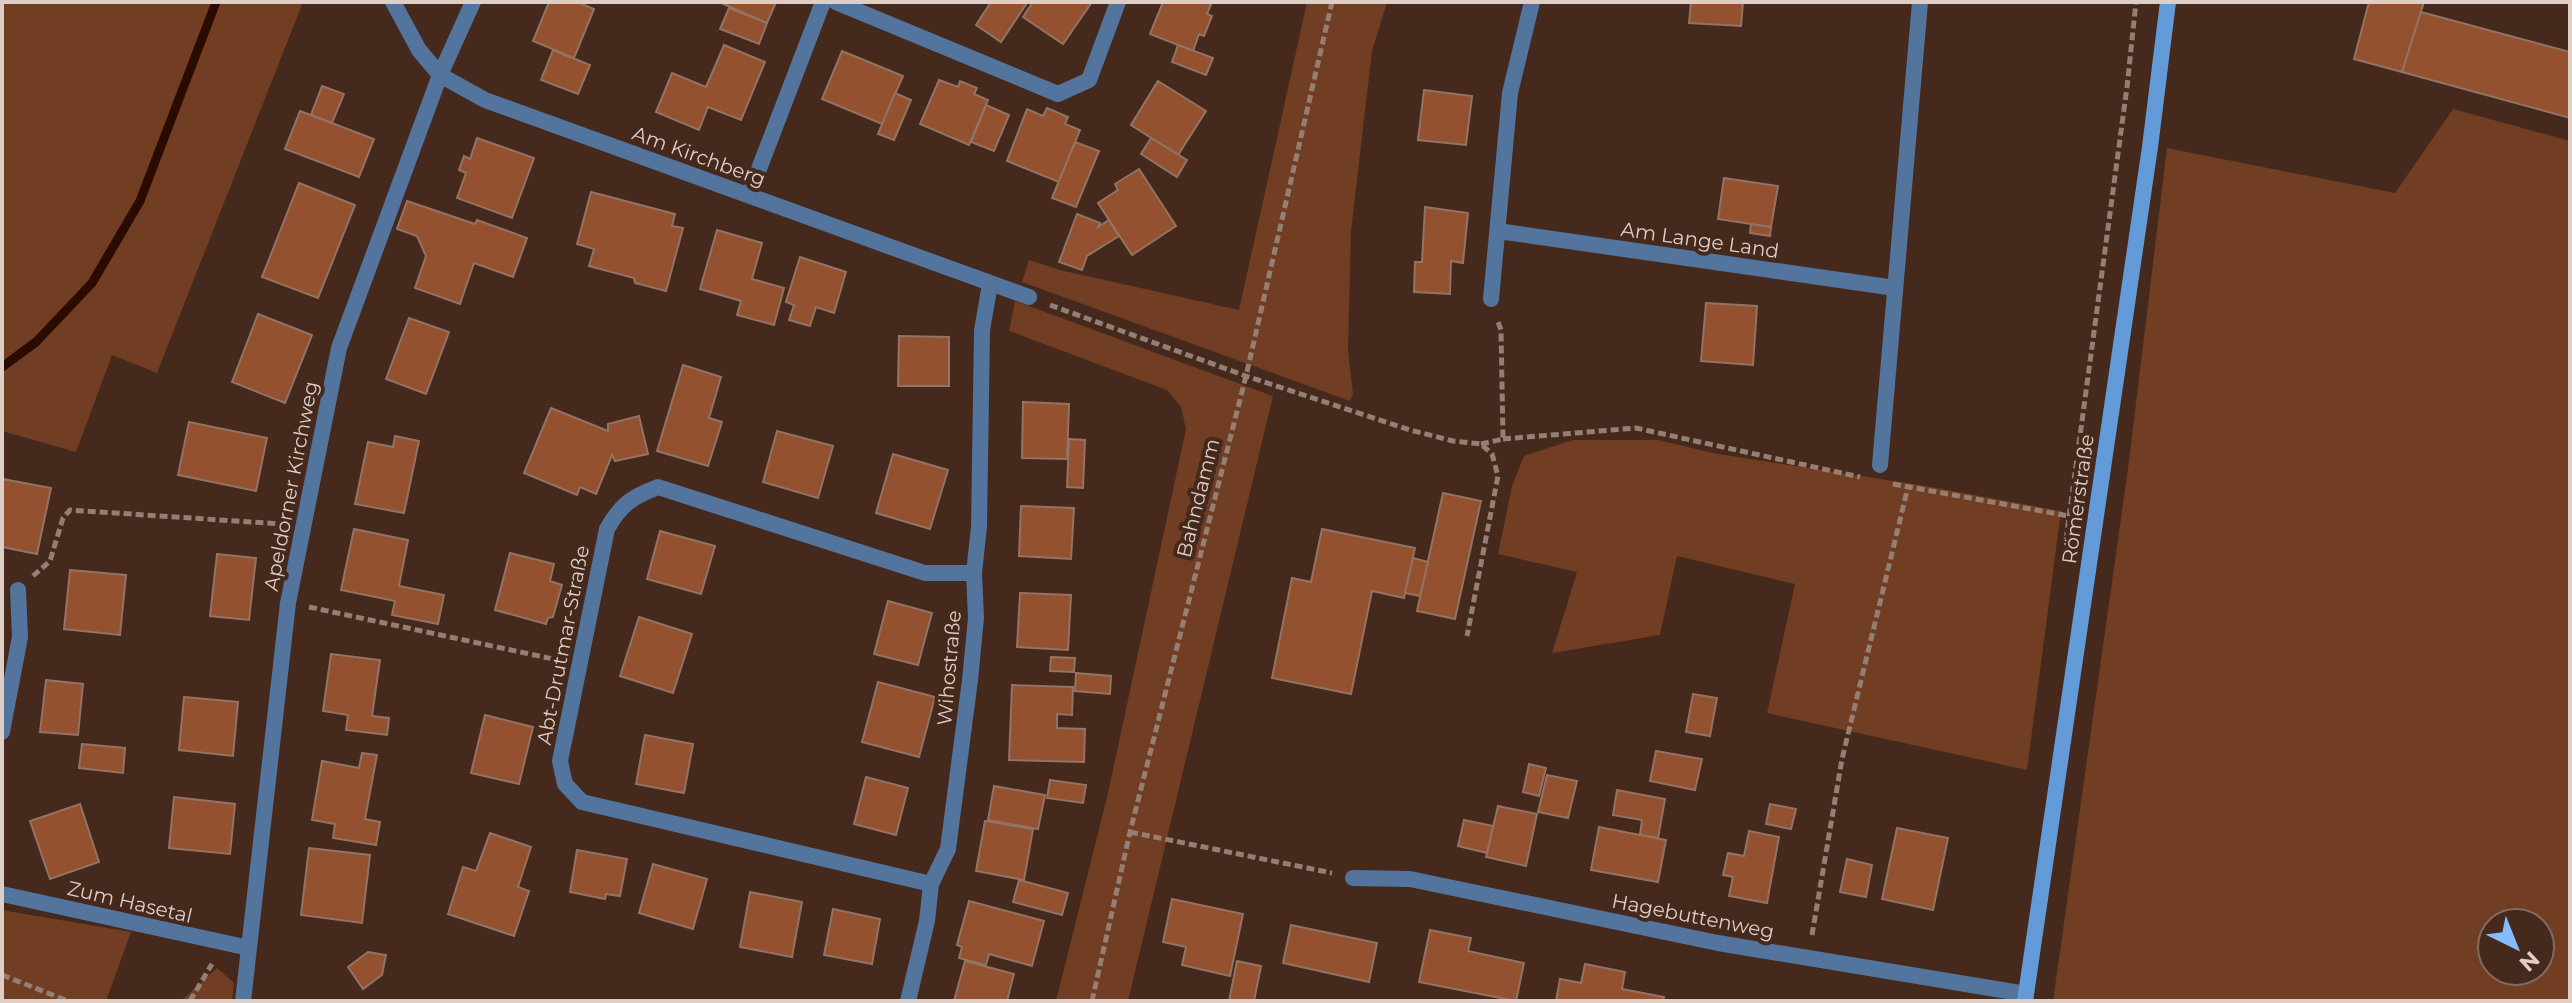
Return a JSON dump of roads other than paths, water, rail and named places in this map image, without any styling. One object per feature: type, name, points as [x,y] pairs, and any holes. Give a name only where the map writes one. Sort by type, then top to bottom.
[{"type":"street","name":"Am Kirchberg","points":[[393,2],[419,50],[440,75],[485,100],[1029,297]]},
{"type":"street","name":"Apeldorner Kirchweg","points":[[243,1001],[288,603],[339,348],[440,75],[473,2]]},
{"type":"street","points":[[749,195],[823,2]]},
{"type":"street","points":[[836,2],[1058,94],[1089,80],[1118,2]]},
{"type":"street","points":[[1491,299],[1510,93],[1532,2]]},
{"type":"street","points":[[1880,465],[1920,2]]},
{"type":"street","name":"Römerstraße","points":[[2026,998],[2150,147],[2168,2]]},
{"type":"street","name":"Am Lange Land","points":[[1498,231],[1895,288]]},
{"type":"street","name":"Wihostraße","points":[[908,1001],[927,921],[931,884],[948,849],[976,618],[974,573],[979,527],[982,330],[990,284]]},
{"type":"street","name":"Abt-Drutmar-Straße","points":[[931,884],[582,802],[565,784],[560,761],[607,529],[618,510],[636,495],[658,487],[925,573],[974,573]]},
{"type":"street","points":[[2,732],[20,637],[18,590]]},
{"type":"street","name":"Hagebuttenweg","points":[[1353,878],[1410,879],[1718,943],[2026,998]]},
{"type":"street","name":"Zum Hasetal","points":[[2,894],[249,948]]},
{"type":"waterway","points":[[2,367],[36,342],[92,283],[140,201],[216,2]]}]
